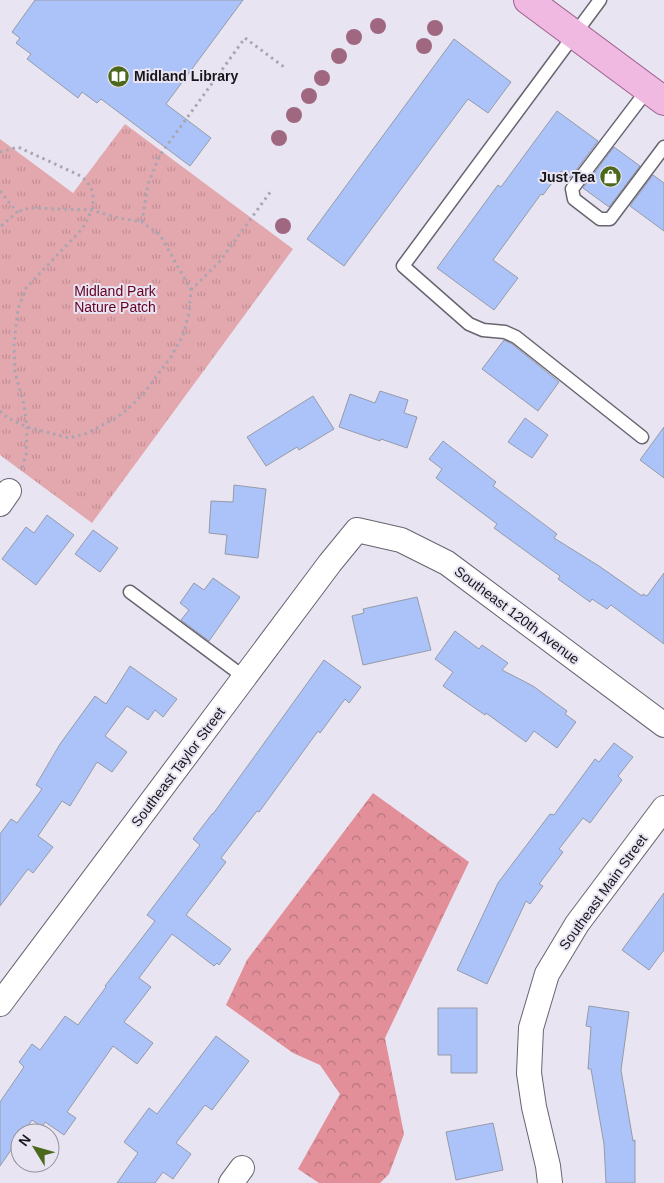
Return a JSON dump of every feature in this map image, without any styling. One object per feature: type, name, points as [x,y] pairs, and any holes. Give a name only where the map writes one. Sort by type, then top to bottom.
[{"type":"main road","points":[[528,0],[656,95]]},
{"type":"street","name":"Southeast Taylor Street","points":[[0,1004],[244,677],[357,530]]},
{"type":"street","name":"Southeast 120th Avenue","points":[[357,530],[402,540],[447,563],[664,725]]},
{"type":"street","name":"Southeast Main Street","points":[[550,1183],[529,1073],[531,1028],[547,974],[576,924],[664,808]]},
{"type":"lane","points":[[600,0],[403,266],[468,324],[483,330],[505,332],[516,337],[642,437]]},
{"type":"lane","points":[[656,95],[572,189],[574,199],[600,219],[610,219],[664,147]]},
{"type":"lane","points":[[130,592],[244,677]]},
{"type":"path","points":[[142,222],[148,184],[160,155],[245,38],[284,67]]},
{"type":"path","points":[[0,152],[18,147],[81,176],[93,190],[94,200],[88,220],[82,229],[26,288],[18,309],[14,344],[15,372],[24,406],[27,427],[26,455],[20,476],[5,497]]},
{"type":"path","points":[[0,191],[17,212]]},
{"type":"path","points":[[191,290],[220,261],[271,191]]},
{"type":"path","points":[[0,227],[17,212],[29,208],[91,210],[142,222],[160,235],[191,290],[189,313],[183,335],[164,367],[144,393],[127,410],[99,428],[69,438],[27,427],[8,418],[0,411]]},
{"type":"green space","name":"Midland Park Nature Patch","points":[[125,124],[293,249],[92,523],[0,455],[0,139],[73,193]]},
{"type":"green space","points":[[373,793],[469,862],[385,1038],[404,1134],[389,1174],[380,1183],[319,1183],[298,1169],[340,1094],[320,1065],[293,1053],[226,1005],[247,960]]},
{"type":"building","name":"Midland Library","points":[[35,0],[243,0],[166,104],[211,138],[190,166],[101,99],[97,103],[82,92],[78,98],[27,59],[31,54],[16,43],[20,38],[12,32]]},
{"type":"building","points":[[454,39],[511,82],[488,113],[468,99],[344,266],[307,239]]},
{"type":"building","points":[[557,111],[598,141],[570,178],[561,171],[543,195],[541,194],[493,260],[518,278],[494,310],[437,268],[498,185],[501,187]]},
{"type":"building","points":[[614,147],[640,166],[609,207],[583,188]]},
{"type":"building","points":[[653,175],[664,183],[664,231],[630,206]]},
{"type":"building","points":[[504,340],[512,344],[559,382],[538,411],[482,369]]},
{"type":"building","points":[[380,391],[408,400],[404,413],[417,417],[407,448],[339,427],[350,394],[375,403]]},
{"type":"building","points":[[313,396],[334,429],[299,450],[297,447],[266,466],[247,437]]},
{"type":"building","points":[[525,418],[548,435],[532,458],[508,442]]},
{"type":"building","points":[[664,427],[664,478],[640,460]]},
{"type":"building","points":[[443,441],[496,482],[493,486],[557,534],[554,538],[642,596],[643,594],[647,596],[664,573],[664,644],[611,605],[607,609],[592,599],[590,602],[558,579],[560,576],[494,528],[497,524],[436,478],[442,469],[429,459]]},
{"type":"building","points":[[234,485],[266,489],[258,558],[225,554],[227,535],[209,533],[211,501],[233,502]]},
{"type":"building","points":[[47,515],[74,535],[36,585],[2,559],[26,527],[34,533]]},
{"type":"building","points":[[93,530],[118,548],[100,572],[75,554]]},
{"type":"building","points":[[213,578],[240,597],[209,641],[181,620],[189,610],[180,603],[194,583],[204,590]]},
{"type":"building","points":[[417,597],[431,650],[363,665],[352,616],[364,613],[363,609]]},
{"type":"building","points":[[455,631],[479,649],[482,645],[508,663],[502,670],[533,686],[567,711],[565,714],[576,722],[557,748],[534,731],[526,742],[486,713],[485,715],[443,686],[453,672],[435,659]]},
{"type":"building","points":[[324,660],[361,687],[349,703],[345,699],[320,733],[318,731],[259,812],[257,811],[221,858],[226,862],[186,915],[231,949],[219,965],[217,963],[214,966],[172,934],[139,978],[151,987],[124,1022],[153,1043],[137,1064],[113,1046],[67,1112],[76,1118],[64,1135],[60,1132],[60,1123],[36,1123],[32,1120],[30,1123],[10,1123],[10,1152],[0,1166],[0,1102],[24,1067],[19,1062],[32,1044],[40,1050],[65,1016],[78,1025],[105,986],[155,921],[147,915],[200,845],[193,839]]},
{"type":"building","points":[[130,666],[177,699],[163,717],[155,710],[148,720],[127,706],[105,736],[127,752],[112,772],[97,762],[70,806],[62,801],[38,836],[53,847],[33,873],[28,869],[0,906],[0,834],[11,819],[17,823],[42,789],[36,785],[60,744],[95,696],[106,704]]},
{"type":"building","points":[[614,743],[633,757],[618,776],[622,780],[590,823],[583,818],[559,849],[563,852],[539,884],[543,886],[530,904],[526,901],[487,984],[457,970],[498,883],[550,814],[554,815],[595,759],[599,762]]},
{"type":"building","points":[[664,893],[664,950],[649,970],[622,950]]},
{"type":"building","points":[[589,1006],[629,1012],[621,1070],[633,1141],[635,1140],[635,1183],[606,1183],[604,1144],[591,1069],[588,1069],[591,1027],[586,1026]]},
{"type":"building","points":[[438,1008],[477,1008],[477,1073],[451,1073],[451,1055],[438,1055]]},
{"type":"building","points":[[216,1036],[249,1061],[212,1110],[205,1105],[176,1143],[191,1154],[173,1179],[163,1172],[155,1183],[117,1183],[138,1153],[124,1142],[149,1108],[157,1114]]},
{"type":"building","points":[[493,1123],[503,1170],[456,1180],[446,1132]]},
{"type":"place","name":"Midland Library","points":[[118,76]]},
{"type":"place","name":"Just Tea","points":[[611,177]]}]
